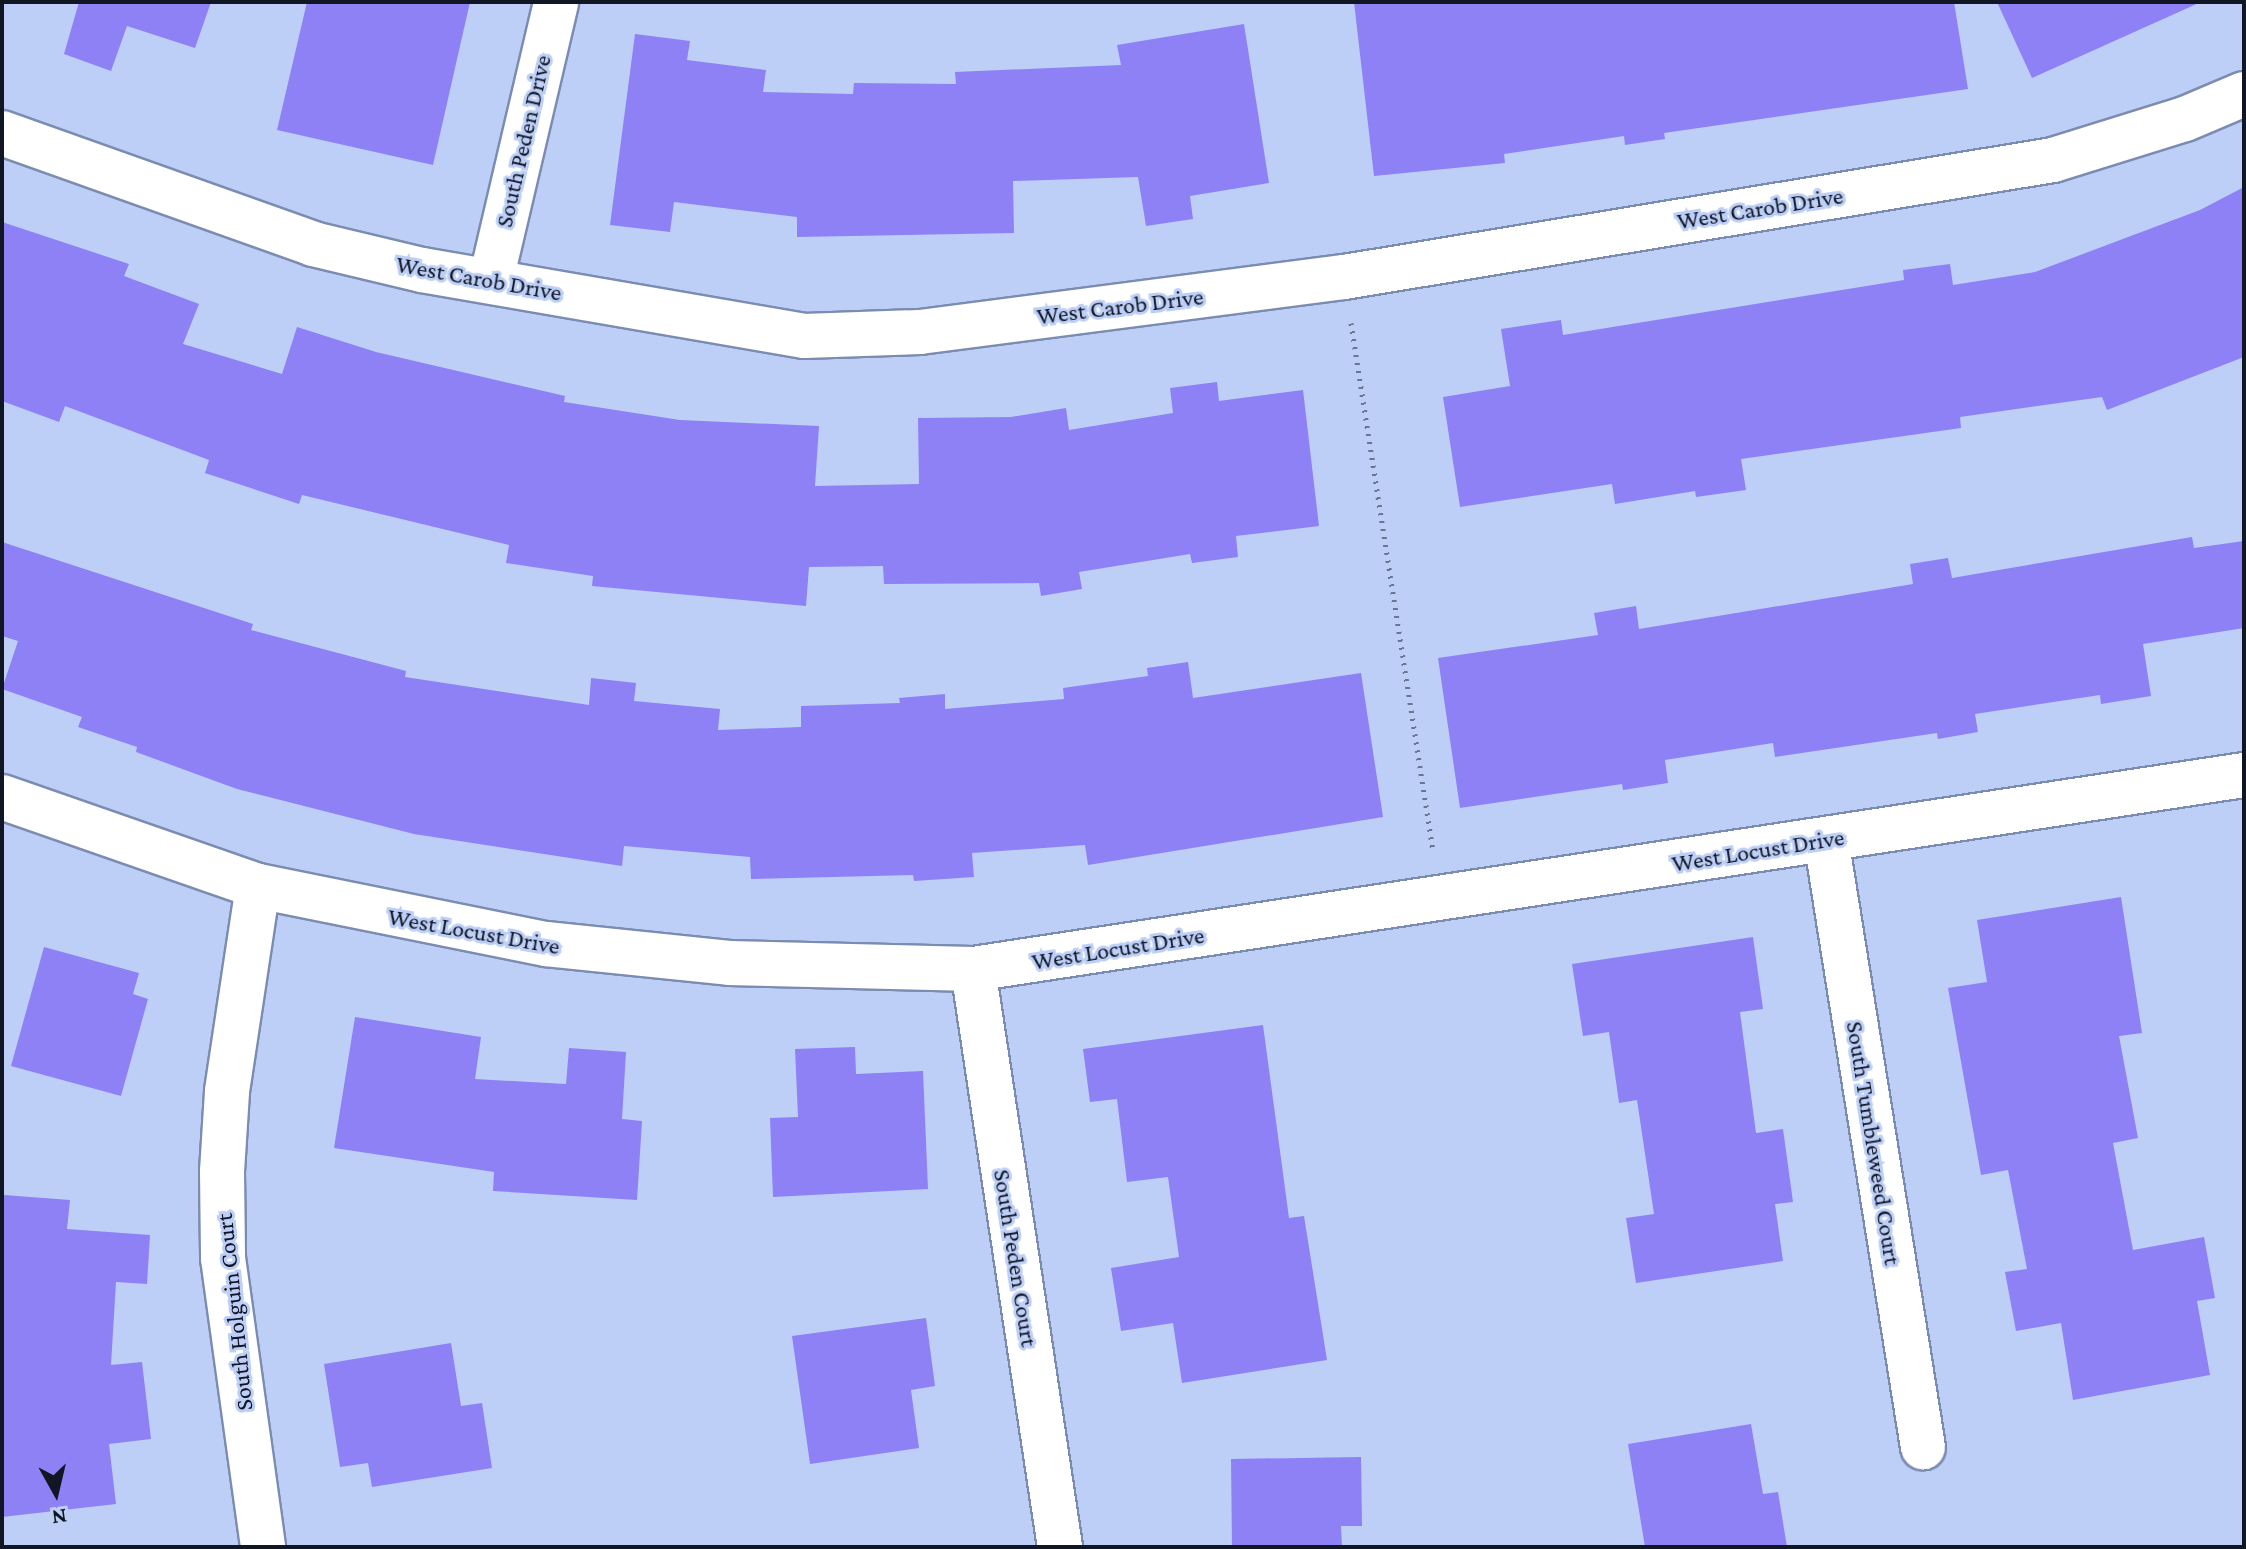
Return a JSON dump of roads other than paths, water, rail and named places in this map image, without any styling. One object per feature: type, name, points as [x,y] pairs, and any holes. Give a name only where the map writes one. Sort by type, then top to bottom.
[{"type":"street","name":"South Peden Drive","points":[[491,280],[556,2]]},
{"type":"street","name":"West Carob Drive","points":[[2,133],[313,244],[491,280],[804,336],[920,332],[1344,277],[2053,160],[2185,119],[2244,94]]},
{"type":"street","name":"West Locust Drive","points":[[2,797],[258,886],[366,912],[610,953],[838,968],[973,969],[1087,955],[1440,895],[2244,775]]},
{"type":"street","name":"South Tumbleweed Court","points":[[1826,839],[1923,1447]]},
{"type":"street","name":"South Holguin Court","points":[[258,886],[227,1092],[222,1172],[223,1258],[263,1547]]},
{"type":"street","name":"South Peden Court","points":[[973,969],[1060,1547]]}]
